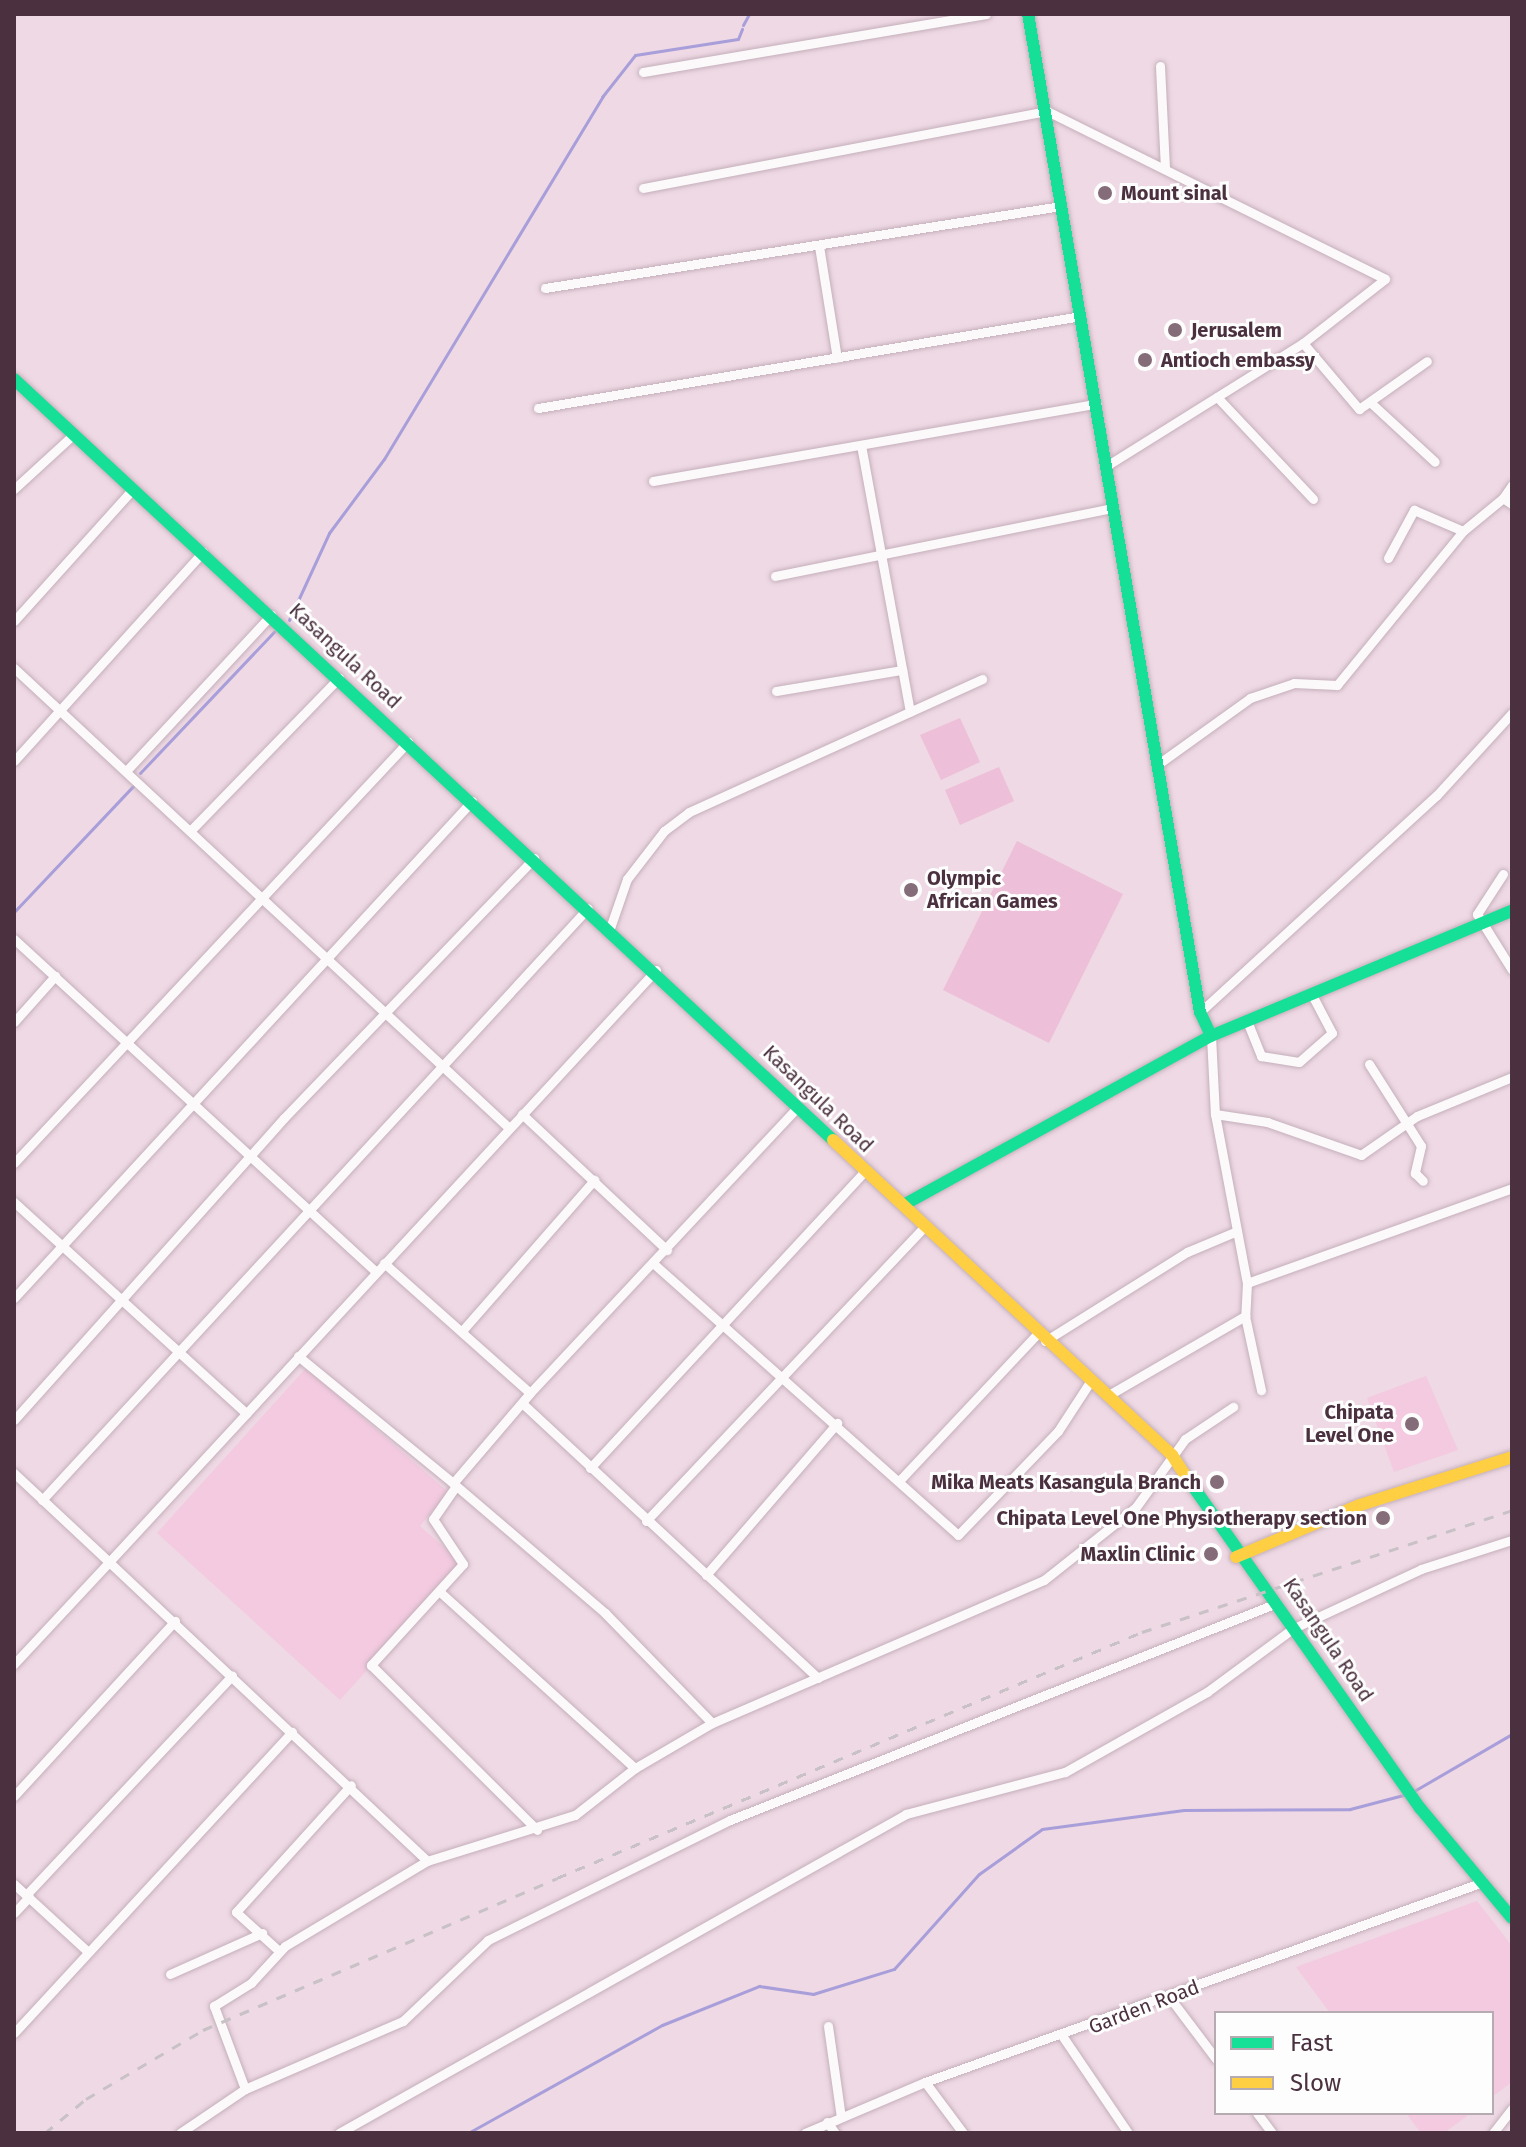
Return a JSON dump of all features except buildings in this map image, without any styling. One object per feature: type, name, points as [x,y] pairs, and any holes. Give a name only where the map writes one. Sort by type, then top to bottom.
[{"type":"main road","points":[[1028,14],[1047,111],[1112,508],[1161,762],[1200,1012],[1211,1036]]},
{"type":"main road","name":"Kasangula Road","points":[[14,379],[656,970],[864,1172],[907,1203],[1041,1337],[1172,1455],[1236,1557],[1277,1603],[1292,1629],[1420,1808],[1512,1918]]},
{"type":"main road","points":[[907,1203],[1211,1036],[1512,911]]},
{"type":"main road","points":[[1236,1557],[1360,1505],[1512,1457]]},
{"type":"street","points":[[643,72],[986,14]]},
{"type":"street","points":[[1160,66],[1165,167]]},
{"type":"street","points":[[643,188],[1047,111],[1385,279],[1303,343],[1106,466]]},
{"type":"street","points":[[545,288],[1061,206]]},
{"type":"street","points":[[819,246],[837,358]]},
{"type":"street","points":[[538,408],[1081,316]]},
{"type":"street","points":[[1303,343],[1353,407],[1370,402],[1427,361]]},
{"type":"street","points":[[1217,397],[1313,499]]},
{"type":"street","points":[[1370,402],[1435,462]]},
{"type":"street","points":[[653,481],[1096,404]]},
{"type":"street","points":[[14,489],[74,434]]},
{"type":"street","points":[[861,445],[910,712]]},
{"type":"street","points":[[1161,762],[1250,698],[1294,683],[1337,685],[1463,531],[1503,498],[1512,485]]},
{"type":"street","points":[[14,621],[133,489]]},
{"type":"street","points":[[1503,498],[1512,504]]},
{"type":"street","points":[[775,576],[1112,508]]},
{"type":"street","points":[[1388,558],[1414,510],[1463,531]]},
{"type":"street","points":[[14,761],[203,552]]},
{"type":"street","points":[[127,770],[271,615]]},
{"type":"street","points":[[14,668],[388,1009],[509,1128]]},
{"type":"street","points":[[776,691],[902,670]]},
{"type":"street","points":[[192,829],[339,678]]},
{"type":"street","points":[[610,928],[627,879],[664,831],[689,812],[982,679]]},
{"type":"street","points":[[1200,1012],[1437,795],[1512,713]]},
{"type":"street","points":[[14,1163],[408,742]]},
{"type":"street","points":[[14,1298],[192,1101],[330,957],[472,801]]},
{"type":"street","points":[[14,1420],[118,1299],[252,1154],[534,858]]},
{"type":"street","points":[[1503,874],[1476,906],[1479,924],[1492,931],[1512,970]]},
{"type":"street","points":[[42,1500],[588,908]]},
{"type":"street","points":[[14,939],[252,1154],[376,1272]]},
{"type":"street","points":[[16,1659],[656,970]]},
{"type":"street","points":[[14,1022],[55,976]]},
{"type":"street","points":[[1247,1021],[1261,1056],[1299,1062],[1332,1030],[1311,993]]},
{"type":"street","points":[[1211,1036],[1215,1114],[1247,1283],[1245,1316],[1261,1390]]},
{"type":"street","points":[[1369,1064],[1421,1146],[1415,1173],[1423,1181]]},
{"type":"street","points":[[1215,1114],[1267,1122],[1361,1155],[1407,1123],[1512,1077]]},
{"type":"street","points":[[537,1830],[371,1665],[463,1564],[433,1519],[455,1485],[530,1393],[798,1107]]},
{"type":"street","points":[[522,1114],[667,1250]]},
{"type":"street","points":[[590,1468],[864,1172]]},
{"type":"street","points":[[462,1331],[594,1180]]},
{"type":"street","points":[[1247,1283],[1512,1188]]},
{"type":"street","points":[[14,1202],[246,1413]]},
{"type":"street","points":[[646,1521],[926,1225]]},
{"type":"street","points":[[899,1481],[1041,1337],[1187,1252],[1237,1231]]},
{"type":"street","points":[[384,1263],[530,1393]]},
{"type":"street","points":[[654,1264],[837,1423],[958,1535],[1058,1431],[1090,1382]]},
{"type":"street","points":[[1107,1396],[1245,1316]]},
{"type":"street","points":[[298,1356],[605,1613],[712,1723]]},
{"type":"street","points":[[522,1403],[818,1678]]},
{"type":"street","points":[[245,2089],[214,2006],[251,1983],[279,1951],[427,1861],[537,1830],[575,1815],[635,1768],[712,1723],[1044,1580],[1136,1507],[1172,1455],[1233,1407]]},
{"type":"street","points":[[706,1575],[837,1423]]},
{"type":"street","points":[[14,1473],[351,1785],[427,1861]]},
{"type":"street","points":[[339,2133],[906,1814],[1065,1772],[1207,1692],[1292,1629],[1421,1569],[1512,1540]]},
{"type":"street","points":[[440,1592],[635,1768]]},
{"type":"street","points":[[180,2133],[245,2089],[403,2021],[488,1940],[730,1820],[1277,1603]]},
{"type":"street","points":[[14,1796],[175,1621]]},
{"type":"street","points":[[14,1913],[232,1676]]},
{"type":"street","points":[[14,2033],[86,1950],[292,1732]]},
{"type":"street","points":[[279,1951],[262,1933],[235,1918],[239,1906],[351,1785]]},
{"type":"street","name":"Garden Road","points":[[805,2133],[925,2082],[1063,2037],[1483,1882]]},
{"type":"street","points":[[14,1884],[86,1950]]},
{"type":"street","points":[[170,1974],[262,1933]]},
{"type":"street","points":[[1170,1998],[1214,2056]]},
{"type":"street","points":[[828,2026],[841,2117]]},
{"type":"street","points":[[1063,2037],[1128,2133]]},
{"type":"street","points":[[925,2082],[963,2133]]},
{"type":"street","points":[[1493,2133],[1512,2109]]},
{"type":"street","points":[[1258,2115],[1272,2133]]},
{"type":"street","points":[[827,2122],[835,2133]]},
{"type":"shaded area","points":[[960,718],[980,762],[941,780],[920,735]]},
{"type":"shaded area","points":[[999,767],[1014,801],[960,825],[945,790]]},
{"type":"shaded area","points":[[1017,841],[1123,894],[1049,1043],[943,990]]},
{"type":"shaded area","points":[[306,1368],[448,1492],[420,1526],[463,1564],[340,1700],[157,1533]]},
{"type":"shaded area","name":"Chipata Level One","points":[[1426,1376],[1458,1450],[1394,1472],[1367,1398]]},
{"type":"shaded area","points":[[1477,1901],[1512,1946],[1512,2082],[1494,2096],[1494,2011],[1329,2011],[1296,1967]]},
{"type":"shaded area","points":[[1408,2115],[1468,2115],[1444,2133],[1421,2133]]},
{"type":"waterway","points":[[743,25],[749,14]]},
{"type":"waterway","points":[[289,620],[329,533],[384,459],[602,97],[635,55],[738,39],[742,29]]},
{"type":"waterway","points":[[140,773],[274,632]]},
{"type":"waterway","points":[[14,912],[134,785]]},
{"type":"waterway","points":[[1414,1791],[1512,1734]]},
{"type":"waterway","points":[[468,2133],[662,2025],[759,1986],[813,1994],[894,1969],[979,1874],[1042,1829],[1184,1810],[1350,1809],[1407,1794]]},
{"type":"railway","points":[[45,2133],[86,2099],[203,2030],[557,1878],[1142,1632],[1512,1510]]},
{"type":"traffic: fast","points":[[1028,14],[1200,1012],[1211,1036]]},
{"type":"traffic: fast","points":[[14,379],[833,1140]]},
{"type":"traffic: fast","points":[[907,1203],[1211,1036],[1512,911]]},
{"type":"traffic: fast","points":[[1185,1475],[1420,1808],[1512,1918]]},
{"type":"traffic: slow","points":[[833,1140],[1172,1455],[1185,1475]]},
{"type":"traffic: slow","points":[[1236,1557],[1360,1505],[1512,1457]]},
{"type":"place","name":"Mount sinal","points":[[1105,193]]},
{"type":"place","name":"Jerusalem","points":[[1175,330]]},
{"type":"place","name":"Antioch embassy","points":[[1145,360]]},
{"type":"place","name":"Olympic African Games","points":[[911,890]]},
{"type":"place","name":"Chipata Level One","points":[[1412,1424]]},
{"type":"place","name":"Mika Meats Kasangula Branch","points":[[1217,1482]]},
{"type":"place","name":"Chipata Level One Physiotherapy section","points":[[1383,1518]]},
{"type":"place","name":"Maxlin Clinic","points":[[1211,1554]]}]
